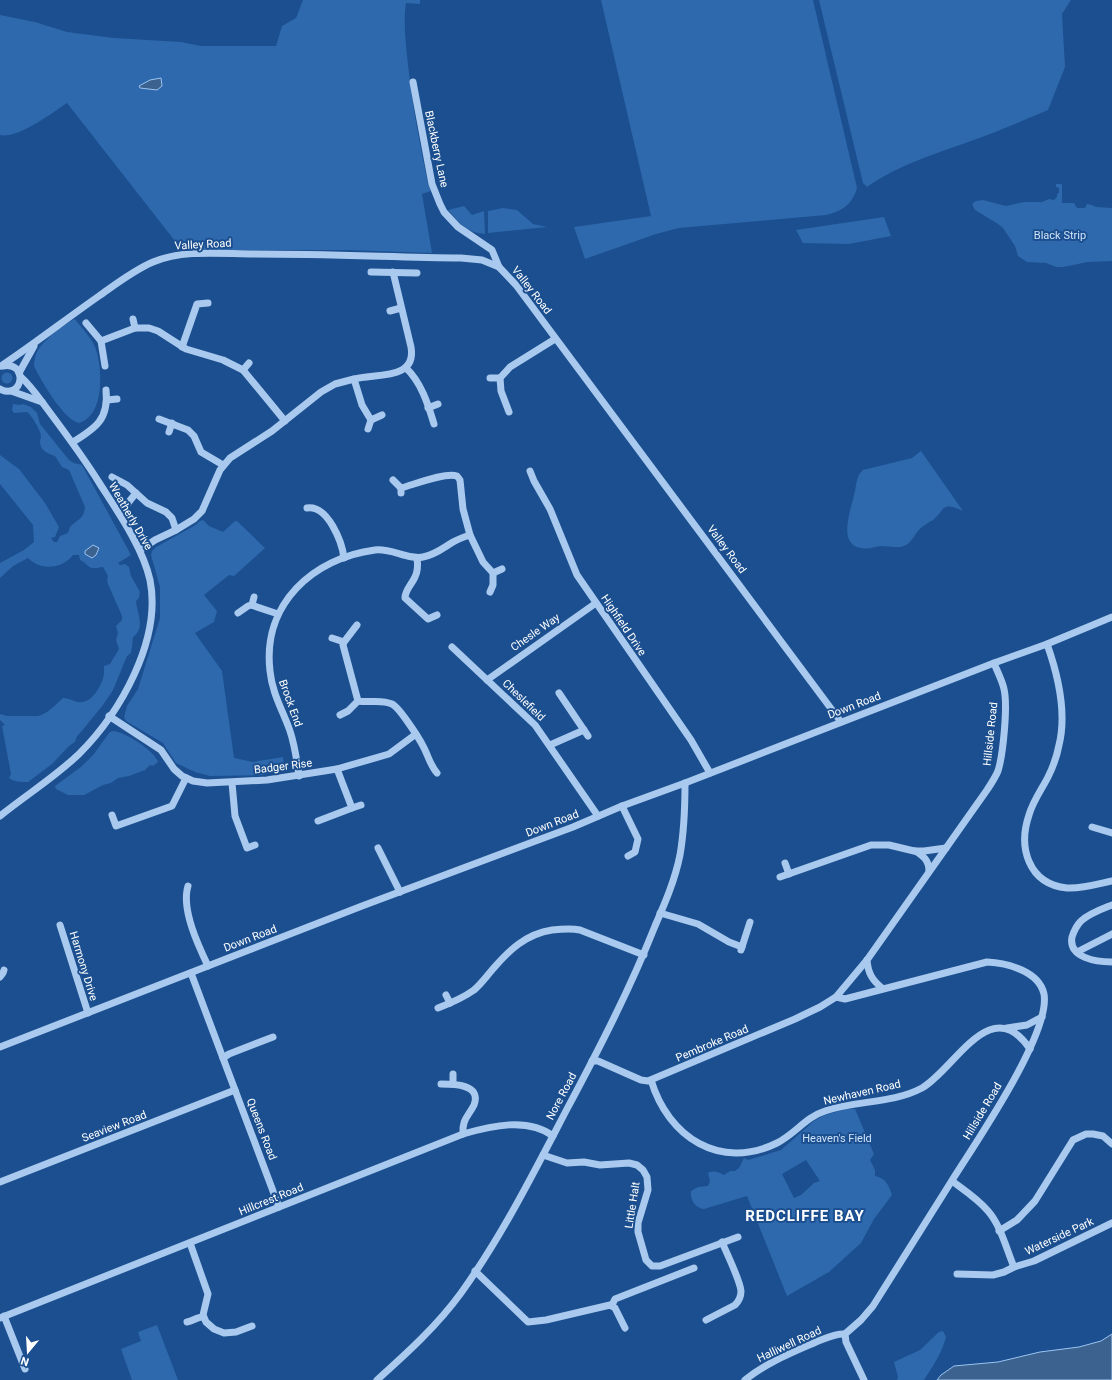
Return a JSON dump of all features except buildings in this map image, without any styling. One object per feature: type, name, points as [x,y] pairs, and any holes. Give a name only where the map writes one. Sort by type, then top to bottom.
[{"type":"street","name":"Blackberry Lane","points":[[413,82],[429,171],[432,184],[440,204],[444,212],[458,226],[492,250],[499,267]]},
{"type":"street","name":"Valley Road","points":[[0,367],[35,344],[65,319],[135,271],[166,257],[183,254],[296,254],[461,258],[482,260],[499,267],[516,285],[841,722]]},
{"type":"street","points":[[371,272],[417,273]]},
{"type":"street","points":[[140,550],[150,542],[176,530],[194,519],[202,511],[223,465],[230,458],[272,431],[321,392],[335,384],[368,375],[391,374],[406,368],[412,353],[393,272]]},
{"type":"street","points":[[191,298],[197,304]]},
{"type":"street","points":[[197,304],[208,303]]},
{"type":"street","points":[[182,347],[197,304]]},
{"type":"street","points":[[390,311],[401,308]]},
{"type":"street","points":[[133,319],[135,328]]},
{"type":"street","points":[[86,323],[101,341],[105,366]]},
{"type":"street","points":[[101,341],[135,328],[145,328],[158,331],[190,351],[223,360],[243,370],[285,421]]},
{"type":"street","points":[[509,412],[501,391],[500,378],[510,367],[555,339]]},
{"type":"street","name":"Valley Road","points":[[11,391],[18,386],[20,375],[35,344]]},
{"type":"street","points":[[243,370],[249,363]]},
{"type":"street","name":"Valley Road","points":[[0,367],[9,365],[17,369],[20,375]]},
{"type":"street","points":[[406,368],[417,380],[434,424]]},
{"type":"street","name":"Weatherly Drive","points":[[0,816],[63,768],[92,740],[127,688],[137,668],[150,626],[152,606],[152,592],[148,573],[140,550],[110,500],[72,442],[31,386],[20,375]]},
{"type":"street","points":[[490,378],[500,378]]},
{"type":"street","points":[[354,379],[362,405],[371,420]]},
{"type":"street","points":[[0,389],[7,392],[11,391],[42,402]]},
{"type":"street","points":[[72,442],[85,435],[99,423],[105,412],[107,400],[106,390]]},
{"type":"street","points":[[107,400],[117,399]]},
{"type":"street","points":[[428,408],[438,404]]},
{"type":"street","points":[[368,429],[371,420],[382,415]]},
{"type":"street","points":[[158,419],[188,430],[194,436],[201,452],[223,465]]},
{"type":"street","points":[[169,432],[172,423]]},
{"type":"street","name":"Highfield Drive","points":[[530,471],[550,509],[574,569],[691,740],[710,773]]},
{"type":"street","points":[[393,480],[401,491],[435,478],[452,474],[457,476],[460,480],[463,509],[470,535],[483,562],[494,573],[493,585],[490,592]]},
{"type":"street","points":[[112,477],[127,485],[147,503],[160,508],[168,514],[174,522],[176,530]]},
{"type":"street","points":[[526,485],[534,481]]},
{"type":"street","points":[[128,503],[136,493]]},
{"type":"street","points":[[307,508],[319,506],[332,526],[341,546],[344,558]]},
{"type":"street","name":"Brock End","points":[[299,776],[293,740],[275,695],[270,677],[269,649],[278,614],[291,594],[298,585],[310,575],[344,558],[380,550],[417,558],[432,555],[452,542],[470,535]]},
{"type":"street","points":[[417,558],[418,565],[416,575],[405,593],[405,598],[428,622],[437,615]]},
{"type":"street","points":[[494,573],[502,569]]},
{"type":"street","points":[[252,605],[254,597]]},
{"type":"street","name":"Chesle Way","points":[[487,680],[596,603]]},
{"type":"street","points":[[238,613],[252,605],[278,614]]},
{"type":"street","name":"Down Road","points":[[0,1047],[400,892],[574,827],[622,806],[1047,644],[1112,617]]},
{"type":"street","points":[[357,625],[344,642],[345,655],[358,700]]},
{"type":"street","points":[[332,638],[344,642]]},
{"type":"street","points":[[1047,644],[1052,656],[1059,684],[1062,718],[1060,744],[1049,775],[1029,814],[1024,842],[1025,853],[1030,865],[1036,873],[1044,880],[1058,886],[1071,888],[1112,881]]},
{"type":"street","name":"Cheslefield","points":[[452,648],[536,725],[598,816]]},
{"type":"street","name":"Hillside Road","points":[[845,1334],[861,1320],[873,1306],[952,1181],[1016,1077],[1030,1049],[1042,1017],[1044,998],[1042,987],[1039,982],[1023,971],[1001,963],[983,962],[845,999],[836,997],[867,960],[992,784],[999,767],[1005,722],[1006,700],[1002,680],[994,663]]},
{"type":"street","points":[[559,693],[588,736]]},
{"type":"street","points":[[340,716],[348,711],[358,700]]},
{"type":"street","points":[[358,700],[383,701],[395,705],[416,734],[423,746],[431,766],[437,773]]},
{"type":"street","name":"Badger Rise","points":[[109,716],[161,750],[174,769],[186,778],[201,782],[232,783],[299,776],[337,769],[389,754],[416,734]]},
{"type":"street","points":[[550,745],[584,730]]},
{"type":"street","points":[[424,772],[431,766]]},
{"type":"street","points":[[337,769],[352,808]]},
{"type":"street","points":[[112,815],[116,826],[172,806],[186,778]]},
{"type":"street","points":[[232,783],[235,816],[247,848]]},
{"type":"street","name":"Nore Road","points":[[377,1380],[411,1350],[440,1319],[475,1272],[543,1155],[610,1028],[644,955],[676,871],[680,853],[685,808],[685,783]]},
{"type":"street","points":[[318,821],[361,805]]},
{"type":"street","points":[[622,806],[638,839],[634,855]]},
{"type":"street","points":[[1092,827],[1112,833]]},
{"type":"street","points":[[239,851],[255,845]]},
{"type":"street","points":[[780,877],[871,845],[890,845],[914,851],[928,851],[946,848]]},
{"type":"street","points":[[378,848],[400,892]]},
{"type":"street","points":[[914,851],[925,858],[929,864],[929,871]]},
{"type":"street","points":[[784,863],[788,874]]},
{"type":"street","points":[[188,886],[183,894],[202,953],[208,966]]},
{"type":"street","points":[[1112,905],[1083,919],[1077,925],[1073,933],[1072,942],[1077,952],[1082,956],[1090,959],[1112,962]]},
{"type":"street","points":[[660,913],[698,924],[742,949],[750,922]]},
{"type":"street","name":"Harmony Drive","points":[[60,925],[88,1014]]},
{"type":"street","points":[[438,1008],[467,994],[479,986],[504,956],[518,944],[531,936],[544,932],[577,929],[644,955]]},
{"type":"street","points":[[1077,952],[1112,934]]},
{"type":"street","points":[[867,960],[870,974],[875,982],[882,988]]},
{"type":"street","points":[[0,977],[4,973],[4,970]]},
{"type":"street","name":"Queens Road","points":[[191,973],[279,1207]]},
{"type":"street","points":[[446,995],[450,1003]]},
{"type":"street","name":"Pembroke Road","points":[[652,1080],[795,1020],[836,997]]},
{"type":"street","name":"Newhaven Road","points":[[652,1080],[658,1099],[664,1108],[681,1129],[700,1144],[707,1148],[722,1152],[737,1153],[754,1151],[768,1147],[782,1140],[809,1119],[823,1112],[845,1106],[882,1100],[920,1089],[934,1079],[980,1035],[991,1029],[1022,1026],[1042,1017]]},
{"type":"street","points":[[1005,1028],[1022,1040],[1030,1049]]},
{"type":"street","points":[[222,1055],[262,1036]]},
{"type":"street","points":[[222,1055],[229,1054],[273,1036]]},
{"type":"street","points":[[592,1061],[598,1061],[641,1080],[652,1080]]},
{"type":"street","points":[[453,1074],[453,1084]]},
{"type":"street","points":[[441,1084],[465,1086],[473,1093],[475,1098],[474,1105],[463,1122],[463,1134]]},
{"type":"street","name":"Seaview Road","points":[[0,1182],[235,1090]]},
{"type":"street","name":"Hillcrest Road","points":[[2,1317],[463,1134],[485,1128],[512,1125],[541,1129],[553,1136]]},
{"type":"street","points":[[999,1231],[1018,1220],[1035,1201],[1073,1140],[1086,1134],[1093,1134],[1103,1136],[1112,1144]]},
{"type":"street","name":"Little Halt","points":[[543,1155],[569,1163],[584,1162],[600,1165],[629,1163],[640,1167],[647,1176],[648,1190],[638,1224],[638,1232],[647,1263],[652,1266],[660,1266],[738,1237]]},
{"type":"street","name":"Waterside Park","points":[[952,1181],[986,1208],[999,1231],[1014,1267]]},
{"type":"street","name":"Waterside Park","points":[[957,1274],[966,1271],[998,1274],[1034,1261],[1112,1223]]},
{"type":"street","points":[[706,1320],[715,1320],[737,1302],[740,1295],[740,1286],[722,1242]]},
{"type":"street","points":[[190,1243],[208,1295],[203,1317],[206,1322],[214,1330],[224,1333],[236,1332],[252,1326]]},
{"type":"street","points":[[612,1305],[615,1300],[694,1268]]},
{"type":"street","points":[[475,1272],[528,1322],[546,1320],[606,1305],[612,1305]]},
{"type":"street","points":[[612,1305],[625,1328]]},
{"type":"street","points":[[2,1317],[25,1370]]},
{"type":"street","points":[[187,1322],[203,1317]]},
{"type":"street","points":[[845,1334],[846,1342],[864,1380]]},
{"type":"street","name":"Halliwell Road","points":[[745,1380],[760,1369],[793,1352],[830,1337],[845,1334]]},
{"type":"green space","points":[[303,0],[420,0],[420,4],[406,3],[405,34],[414,110],[428,184],[431,191],[422,194],[432,253],[348,250],[182,250],[67,103],[44,119],[25,129],[16,133],[0,135],[0,15],[35,22],[67,32],[114,38],[181,42],[201,46],[276,46],[282,26],[296,18]]},
{"type":"green space","points":[[601,0],[813,0],[857,188],[849,203],[842,209],[826,215],[679,228],[656,234],[585,259],[574,227],[651,216]]},
{"type":"green space","points":[[819,0],[1071,0],[1062,14],[1065,67],[1048,110],[990,134],[904,166],[867,187],[863,183]]},
{"type":"green space","name":"Black Strip","points":[[1056,184],[1062,184],[1062,203],[1074,203],[1077,208],[1085,208],[1087,204],[1096,207],[1112,208],[1112,261],[1088,262],[1063,267],[1056,267],[1046,263],[1027,262],[1018,256],[1015,246],[1003,228],[975,210],[972,204],[976,201],[983,200],[1006,206],[1024,202],[1042,202],[1049,199],[1054,200],[1059,193],[1059,188],[1056,187]]},
{"type":"green space","points":[[464,206],[472,215],[484,211],[485,234],[468,229],[448,210]]},
{"type":"green space","points":[[503,208],[517,210],[533,224],[547,227],[488,233],[488,211]]},
{"type":"green space","points":[[884,217],[891,236],[849,244],[803,243],[796,230]]},
{"type":"green space","points":[[75,319],[93,343],[100,366],[100,390],[98,401],[94,411],[87,419],[79,423],[73,420],[60,408],[47,390],[34,366],[35,356],[41,346],[65,325]]},
{"type":"green space","points":[[5,373],[9,373],[11,374],[11,382],[5,383],[2,380],[2,376]]},
{"type":"green space","points":[[13,404],[23,404],[31,407],[37,413],[40,424],[69,460],[82,465],[131,555],[118,563],[120,565],[125,564],[129,567],[131,576],[140,592],[139,598],[136,601],[140,620],[139,629],[133,637],[131,653],[127,656],[113,690],[103,705],[77,736],[75,742],[69,746],[52,764],[28,782],[15,781],[9,778],[11,774],[2,726],[5,725],[0,720],[0,714],[7,716],[38,716],[49,711],[63,698],[79,702],[90,699],[100,686],[104,676],[104,666],[110,664],[119,649],[116,640],[118,633],[116,626],[122,620],[122,616],[108,584],[108,576],[103,567],[90,567],[80,560],[79,555],[73,555],[69,560],[58,566],[51,567],[39,565],[28,558],[13,566],[0,578],[0,563],[24,550],[34,542],[33,525],[0,484],[0,455],[19,469],[45,503],[59,527],[55,537],[51,538],[54,542],[57,542],[60,536],[68,533],[70,527],[82,516],[85,507],[69,470],[62,467],[55,456],[43,450],[40,445],[41,434],[33,419],[27,412],[14,413],[12,410]]},
{"type":"green space","points":[[921,451],[963,511],[951,507],[945,508],[933,520],[920,529],[910,542],[903,546],[861,548],[854,545],[849,540],[847,526],[860,473],[863,470],[912,458]]},
{"type":"green space","points":[[203,520],[209,526],[223,532],[235,521],[237,521],[265,548],[234,576],[229,575],[204,595],[217,611],[214,622],[195,633],[222,671],[234,758],[253,762],[283,757],[285,771],[263,775],[210,776],[195,772],[176,763],[163,743],[126,721],[124,717],[127,706],[138,689],[160,618],[160,587],[151,555],[152,551],[156,547]]},
{"type":"green space","points":[[112,731],[124,734],[138,742],[152,753],[158,762],[153,766],[150,765],[145,770],[129,776],[118,778],[111,783],[103,785],[84,795],[68,795],[56,789],[55,786],[82,766],[94,754]]},
{"type":"green space","name":"Heaven's Field","points":[[846,1109],[855,1109],[874,1154],[870,1160],[875,1170],[875,1176],[884,1181],[892,1195],[874,1219],[861,1243],[829,1272],[787,1296],[747,1196],[704,1209],[698,1207],[694,1203],[691,1197],[691,1191],[698,1187],[708,1186],[710,1181],[708,1173],[716,1172],[724,1175],[739,1168],[744,1158],[748,1160],[781,1150],[814,1121],[825,1115]],"holes":[[[806,1160],[820,1181],[814,1183],[801,1195],[794,1198],[782,1174]]]},
{"type":"green space","points":[[157,1325],[178,1380],[132,1380],[121,1349],[141,1341],[138,1332]]},
{"type":"green space","points":[[943,1331],[946,1337],[942,1348],[924,1380],[897,1380],[898,1377],[894,1362],[920,1350],[939,1332]]},
{"type":"shaded area","points":[[161,78],[162,86],[157,90],[140,88],[139,86],[150,80]]},
{"type":"shaded area","points":[[93,545],[99,548],[96,555],[92,558],[85,554],[85,551]]},
{"type":"shaded area","points":[[1112,1334],[1112,1380],[937,1380],[941,1375],[954,1366],[998,1362],[1040,1352],[1079,1347],[1101,1341]]},
{"type":"district","name":"REDCLIFFE BAY","points":[[805,1216]]}]
